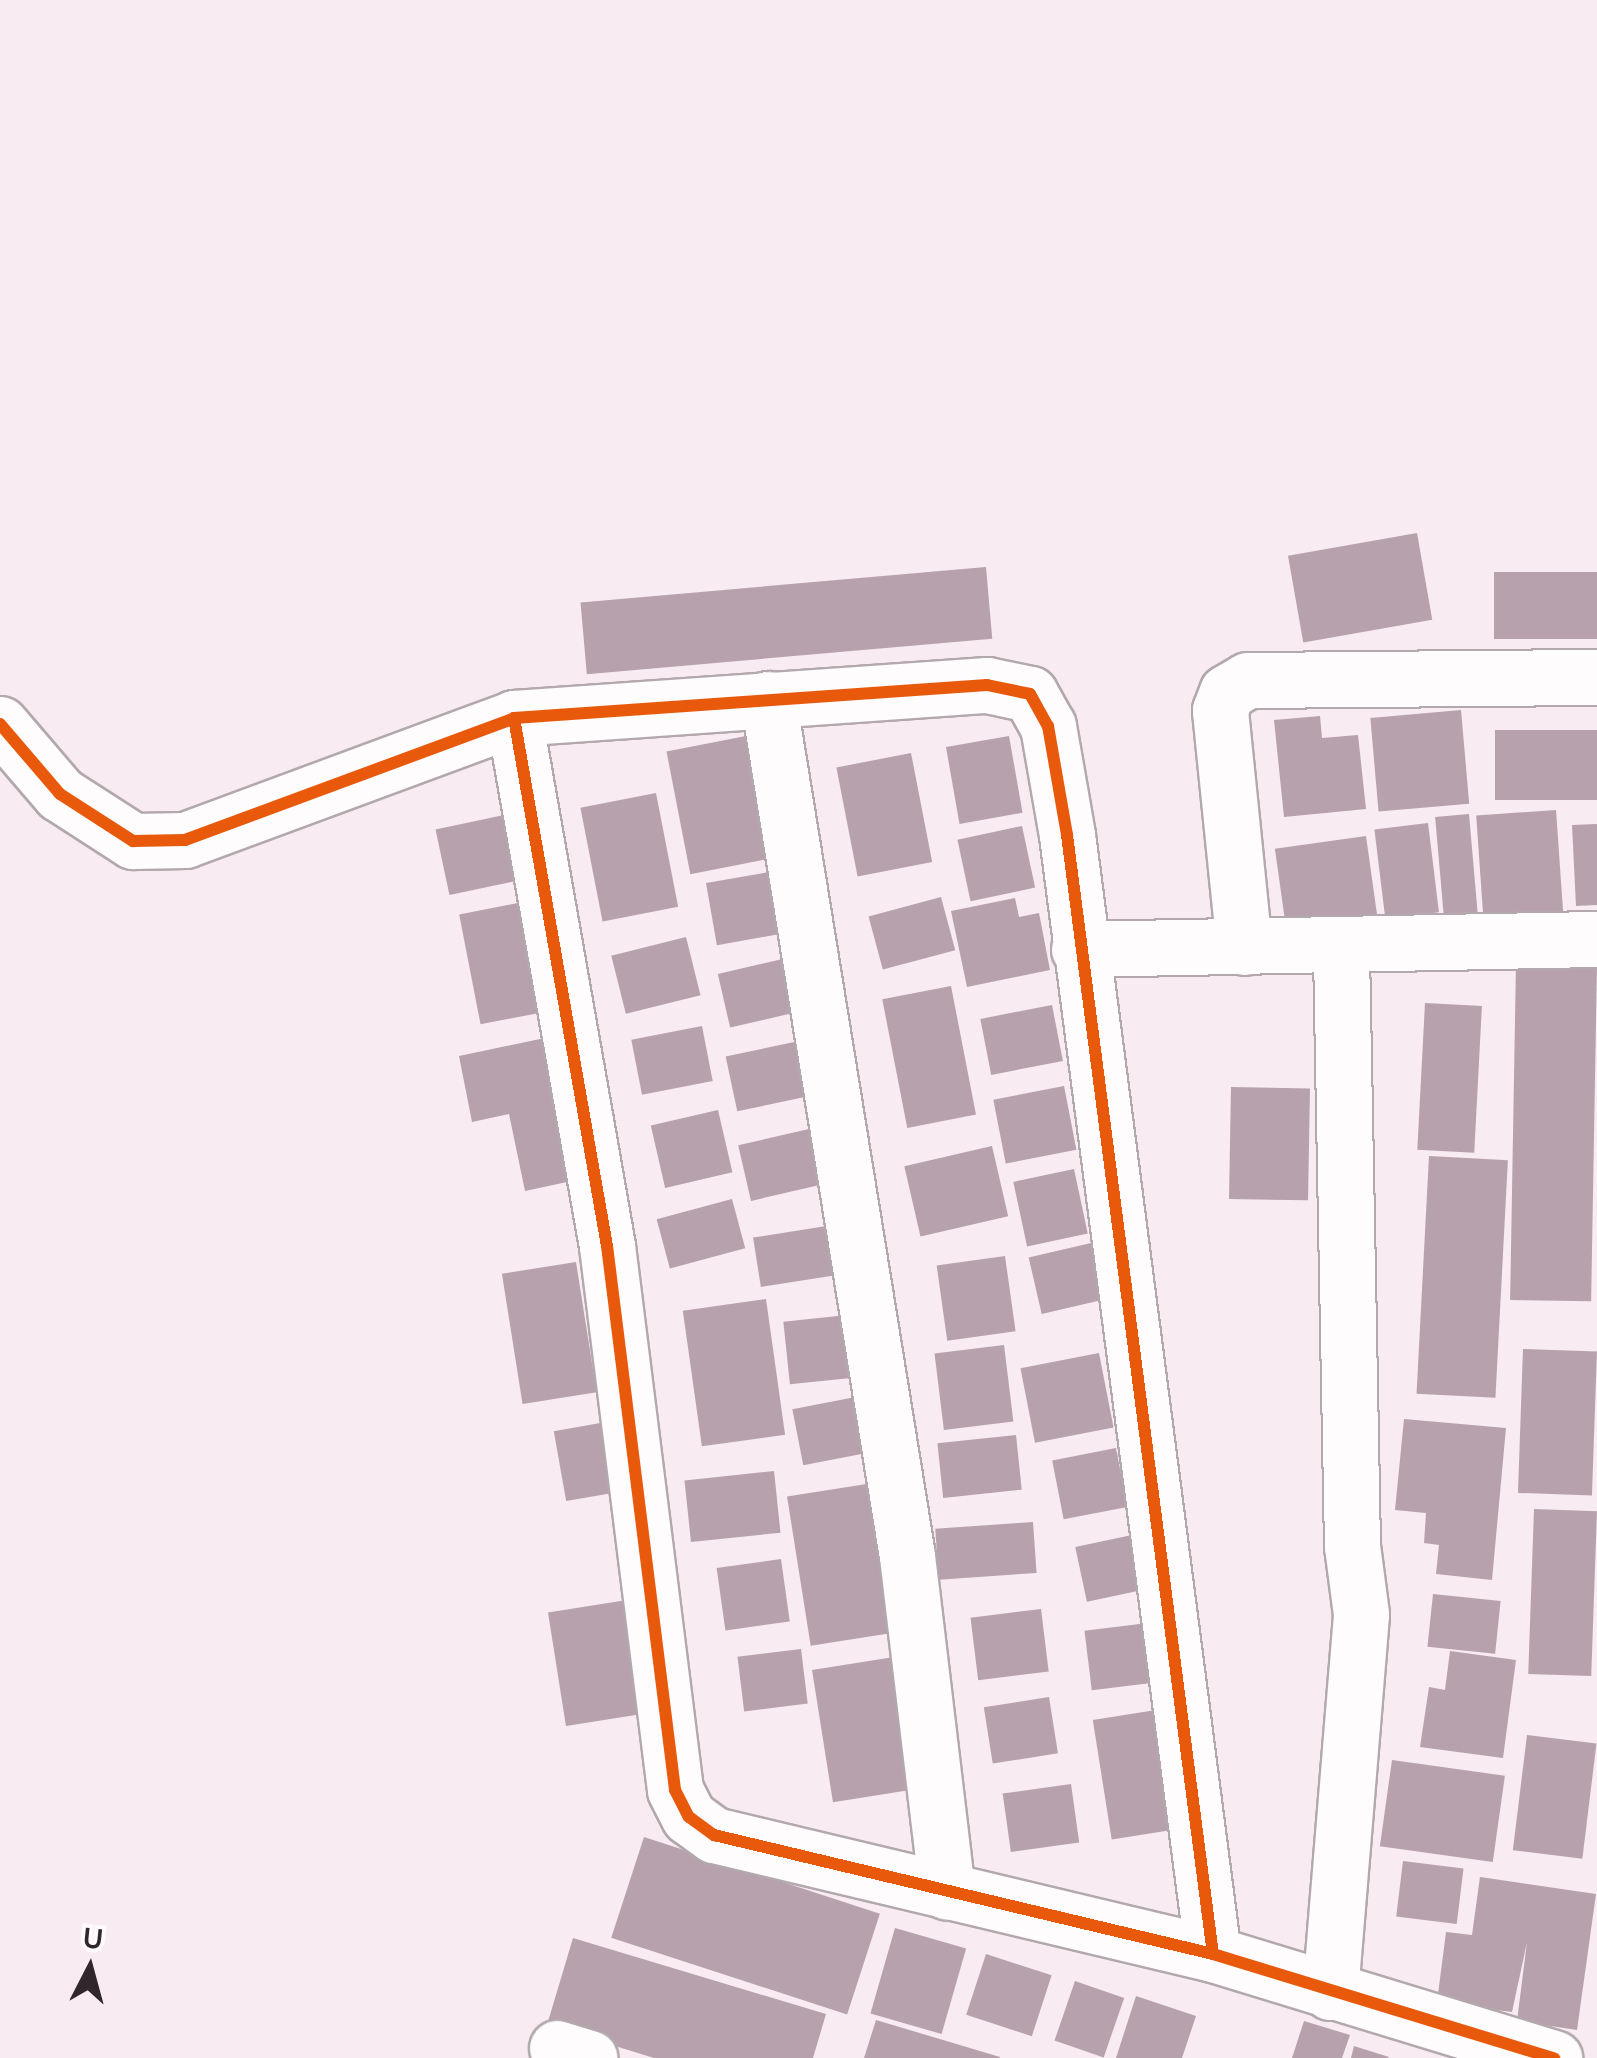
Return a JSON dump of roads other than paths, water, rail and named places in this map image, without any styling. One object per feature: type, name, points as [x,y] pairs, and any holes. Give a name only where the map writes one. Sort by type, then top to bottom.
[{"type":"street","points":[[1244,947],[1220,710],[1226,692],[1248,680],[1597,677]]},
{"type":"street","points":[[0,724],[60,794],[133,841],[184,840],[514,718],[987,685],[1030,694],[1048,726],[1213,1954]]},
{"type":"street","points":[[768,699],[907,1556],[947,1892]]},
{"type":"street","points":[[514,718],[607,1246],[676,1790],[689,1817],[714,1835],[1213,1954],[1554,2058]]},
{"type":"street","points":[[1079,948],[1342,950],[1597,939]]},
{"type":"street","points":[[1330,1992],[1362,1614],[1352,1546],[1342,950]]}]
